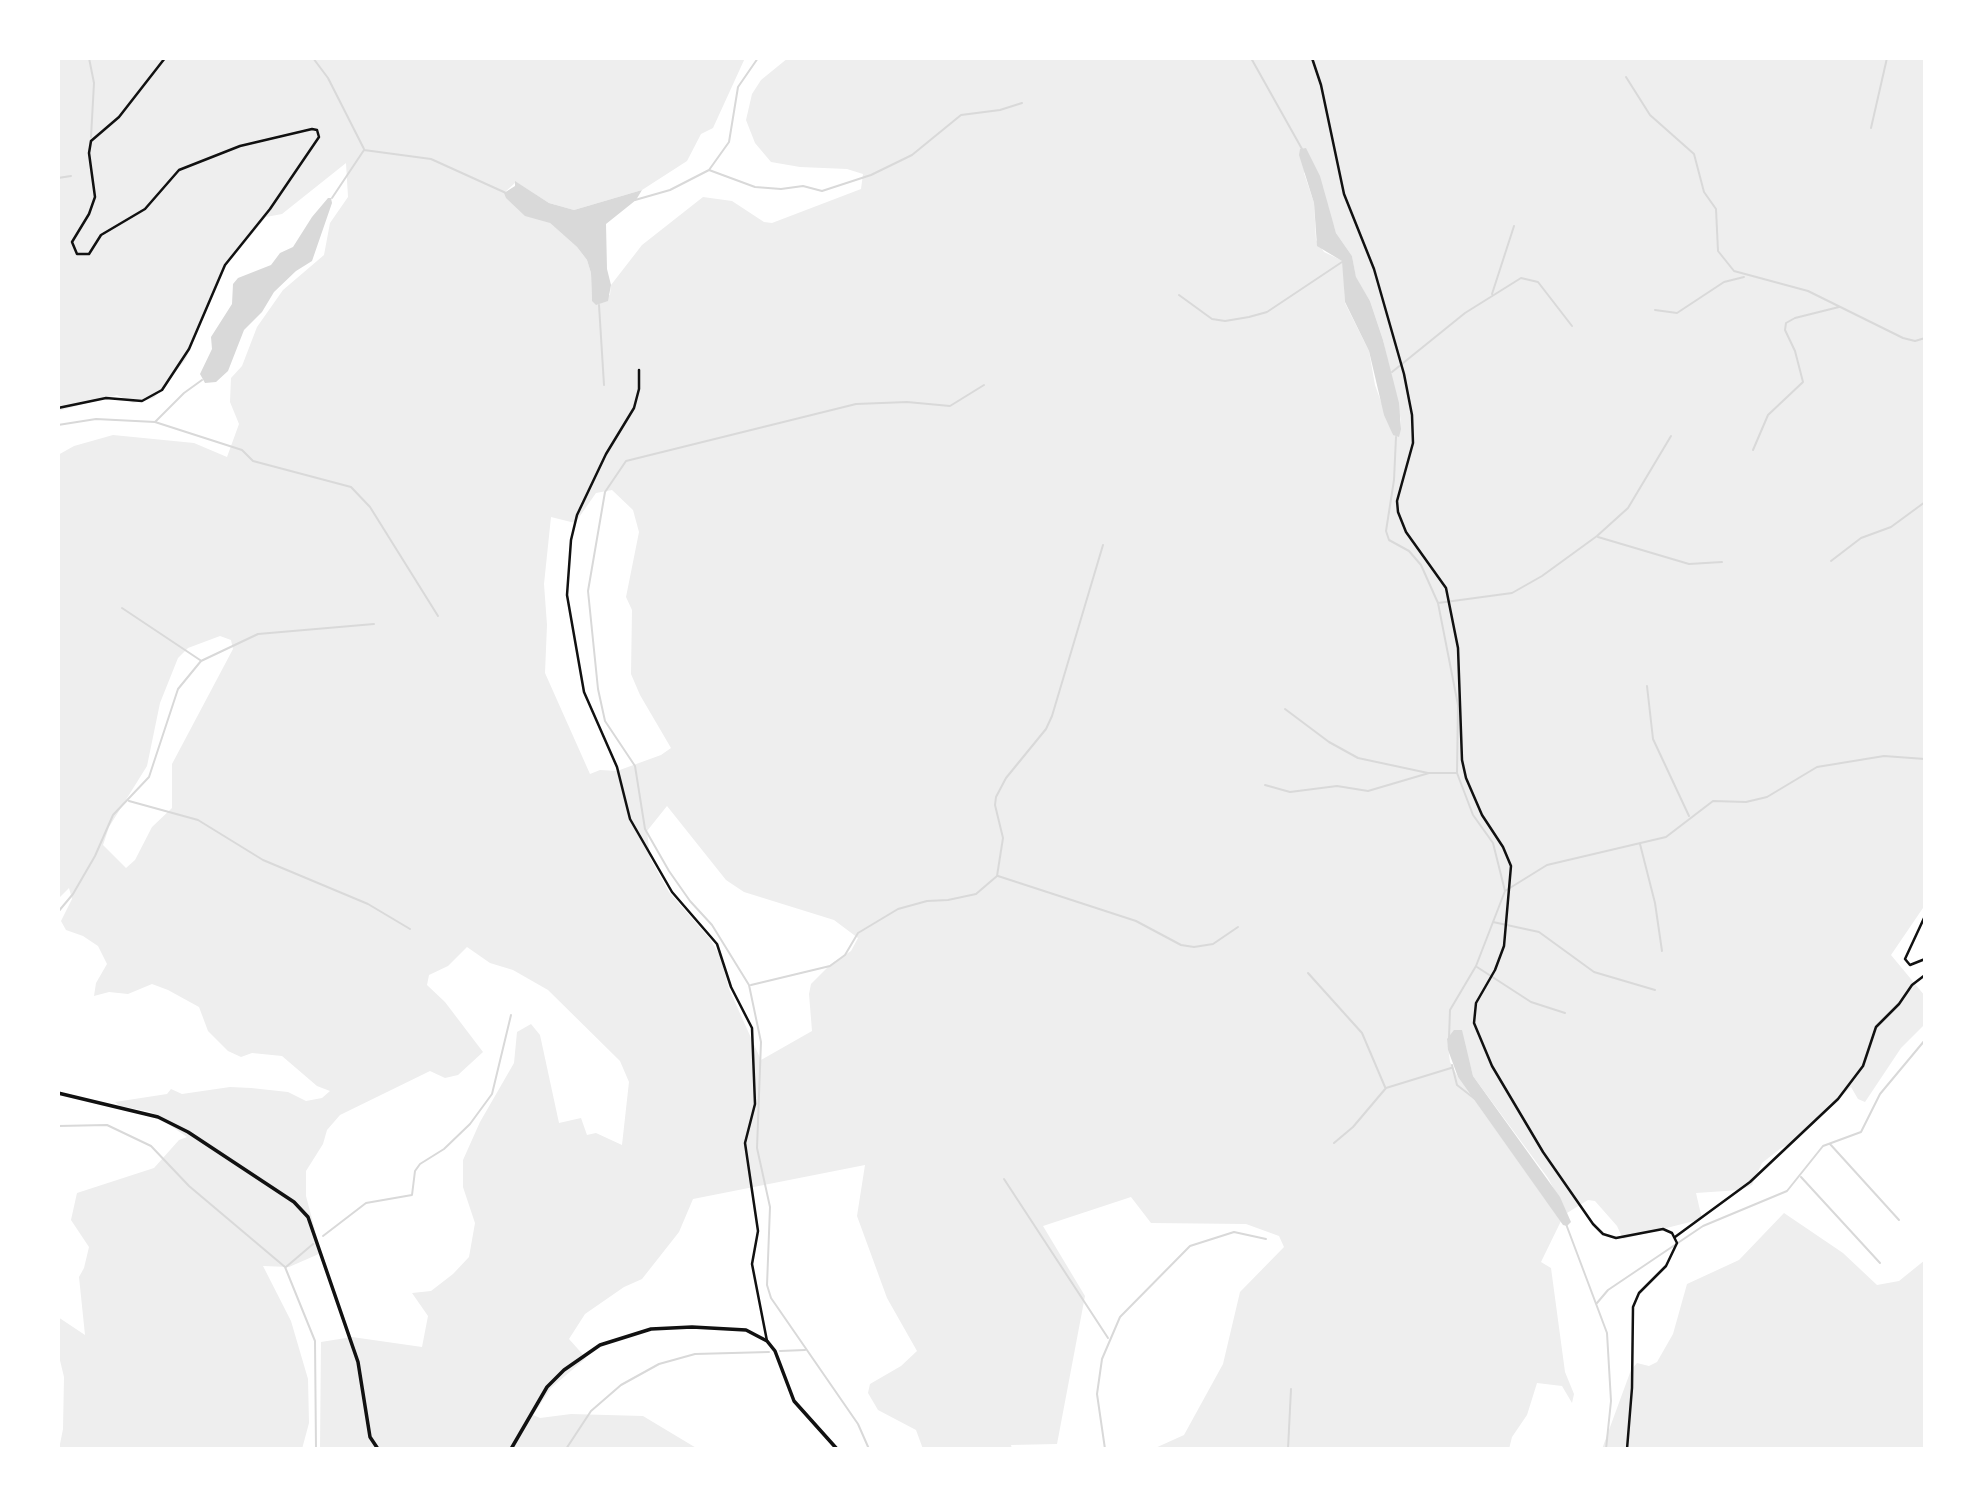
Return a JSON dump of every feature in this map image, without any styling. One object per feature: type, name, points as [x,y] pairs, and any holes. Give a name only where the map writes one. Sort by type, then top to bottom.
[{"type":"street","points":[[58,408],[106,398],[142,401],[162,390],[189,349],[225,265],[318,140],[319,132],[312,129],[240,146],[184,168],[174,174],[145,209],[101,235],[89,254],[77,254],[72,242],[89,214],[94,197],[89,153],[91,141],[119,117],[165,58]]},
{"type":"street","points":[[1312,58],[1321,85],[1344,194],[1374,269],[1404,374],[1412,415],[1413,443],[1397,501],[1398,512],[1406,532],[1446,588],[1458,648],[1462,760],[1466,778],[1482,815],[1503,847],[1510,866],[1504,946],[1474,1010],[1480,1041],[1544,1152],[1598,1228],[1616,1238],[1663,1229],[1675,1237],[1677,1243],[1671,1259],[1639,1293],[1633,1307],[1632,1388],[1627,1449]]},
{"type":"street","points":[[639,370],[639,389],[634,408],[606,454],[577,515],[571,540],[567,596],[584,692],[617,767],[630,819],[672,892],[717,944],[731,987],[752,1028],[755,1104],[745,1143],[758,1231],[752,1264],[767,1341],[794,1401],[837,1449]]},
{"type":"street","points":[[1925,916],[1905,960],[1910,965],[1925,959]]},
{"type":"street","points":[[1675,1237],[1750,1182],[1838,1099],[1863,1066],[1876,1027],[1899,1004],[1912,985],[1925,975]]},
{"type":"street","points":[[58,1093],[158,1117],[188,1132],[294,1202],[309,1216],[358,1362],[370,1437],[379,1449]]},
{"type":"street","points":[[511,1449],[547,1387],[600,1345],[651,1329],[692,1327],[746,1330],[767,1341]]},
{"type":"shaded area","points":[[58,58],[745,58],[713,128],[701,134],[687,161],[642,190],[574,210],[549,203],[516,182],[504,193],[550,223],[577,247],[587,260],[591,273],[592,301],[610,295],[611,285],[642,245],[703,197],[732,201],[764,222],[772,223],[861,189],[863,174],[847,169],[800,167],[771,162],[755,143],[746,120],[752,94],[761,80],[788,58],[1925,58],[1925,905],[1891,955],[1925,996],[1925,1024],[1901,1048],[1865,1102],[1858,1099],[1851,1087],[1794,1142],[1781,1148],[1762,1163],[1752,1185],[1740,1190],[1696,1193],[1702,1219],[1623,1239],[1617,1226],[1595,1201],[1588,1200],[1567,1213],[1548,1178],[1473,1076],[1469,1061],[1447,1039],[1450,1062],[1458,1077],[1561,1221],[1541,1262],[1551,1268],[1565,1372],[1574,1394],[1572,1403],[1562,1386],[1537,1383],[1527,1415],[1512,1437],[1509,1449],[1153,1449],[1184,1435],[1223,1364],[1240,1292],[1284,1247],[1279,1236],[1246,1224],[1151,1223],[1131,1197],[1043,1226],[1085,1296],[1057,1444],[1011,1445],[1012,1449],[923,1449],[916,1430],[878,1410],[868,1393],[870,1384],[901,1366],[917,1351],[887,1298],[857,1216],[865,1165],[693,1199],[679,1232],[642,1279],[624,1287],[585,1314],[569,1339],[586,1358],[551,1388],[533,1415],[540,1418],[571,1414],[643,1416],[698,1449],[320,1449],[321,1342],[352,1337],[422,1347],[428,1316],[412,1293],[431,1291],[469,1257],[475,1223],[463,1187],[463,1160],[480,1122],[514,1063],[517,1032],[531,1024],[540,1035],[559,1123],[581,1118],[587,1135],[596,1133],[622,1145],[629,1082],[620,1061],[548,990],[513,970],[490,963],[467,947],[448,966],[429,975],[427,985],[445,1002],[483,1052],[458,1075],[445,1078],[430,1071],[340,1115],[327,1130],[323,1144],[306,1171],[306,1196],[321,1253],[289,1267],[263,1266],[291,1321],[308,1379],[309,1423],[302,1449],[59,1449],[63,1429],[64,1377],[58,1352],[58,1317],[85,1335],[79,1277],[89,1247],[71,1220],[77,1193],[154,1168],[179,1140],[187,1137],[151,1112],[120,1106],[115,1102],[167,1094],[171,1089],[182,1094],[230,1087],[251,1088],[288,1092],[306,1101],[322,1098],[330,1091],[317,1086],[282,1056],[252,1053],[241,1057],[228,1051],[208,1031],[199,1007],[168,990],[152,984],[128,994],[109,992],[94,996],[96,983],[107,964],[98,946],[83,936],[66,930],[61,921],[72,899],[69,888],[58,899],[58,455],[74,446],[113,435],[194,443],[227,457],[239,424],[230,402],[231,378],[242,366],[257,327],[283,290],[324,255],[330,223],[348,197],[346,163],[282,214],[266,217],[221,272],[186,359],[154,398],[133,403],[117,395],[58,411]],"holes":[[[1314,165],[1336,233],[1352,256],[1356,278],[1370,301],[1383,340],[1401,420],[1401,428],[1393,435],[1375,385],[1369,351],[1345,303],[1343,261],[1324,252],[1316,240],[1314,203],[1304,173]],[[612,490],[633,510],[639,532],[626,597],[632,610],[631,674],[671,748],[661,755],[617,771],[600,770],[590,774],[545,673],[547,625],[544,584],[551,517],[575,523],[596,493]],[[220,636],[231,640],[233,649],[172,764],[172,808],[152,827],[135,860],[126,868],[103,845],[109,827],[147,766],[160,703],[178,658],[188,648]],[[667,806],[726,880],[744,892],[834,920],[858,938],[851,951],[831,964],[811,984],[809,994],[812,1031],[761,1060],[729,989],[720,956],[710,939],[669,892],[650,858],[647,831]]]},
{"type":"shaded area","points":[[1306,148],[1320,176],[1336,233],[1352,256],[1356,277],[1370,301],[1383,340],[1399,403],[1399,437],[1393,435],[1384,415],[1369,351],[1345,302],[1342,261],[1317,246],[1314,203],[1299,155],[1300,149]]},
{"type":"shaded area","points":[[515,181],[549,203],[574,210],[642,190],[636,200],[606,224],[607,269],[611,285],[608,301],[596,305],[592,301],[591,273],[587,260],[577,247],[550,223],[525,216],[506,198],[504,193],[515,186]]},
{"type":"shaded area","points":[[328,198],[331,198],[332,203],[312,261],[296,271],[274,292],[262,312],[244,330],[228,371],[216,382],[205,383],[200,374],[212,349],[211,337],[232,304],[233,284],[238,278],[271,265],[280,253],[293,247]]},
{"type":"shaded area","points":[[1454,1030],[1462,1030],[1473,1076],[1560,1197],[1571,1222],[1567,1226],[1563,1225],[1458,1077],[1447,1039]]},
{"type":"shaded area","points":[[1784,1213],[1843,1253],[1877,1285],[1899,1281],[1925,1260],[1925,1449],[1602,1449],[1631,1370],[1637,1363],[1649,1366],[1657,1362],[1673,1334],[1687,1284],[1739,1260]]},
{"type":"waterway","points":[[89,58],[94,83],[91,137]]},
{"type":"waterway","points":[[313,58],[328,78],[364,149]]},
{"type":"waterway","points":[[635,200],[670,190],[709,170],[729,142],[738,87],[758,58]]},
{"type":"waterway","points":[[1251,58],[1302,149]]},
{"type":"waterway","points":[[1871,128],[1887,58]]},
{"type":"waterway","points":[[1626,77],[1650,115],[1694,154],[1704,192],[1716,209],[1718,251],[1734,271],[1808,291],[1903,338],[1915,341],[1925,338]]},
{"type":"waterway","points":[[709,170],[755,187],[781,189],[803,186],[822,191],[871,175],[912,155],[961,115],[1000,110],[1022,103]]},
{"type":"waterway","points":[[364,150],[431,159],[506,193]]},
{"type":"waterway","points":[[332,198],[364,150]]},
{"type":"waterway","points":[[58,178],[71,176]]},
{"type":"waterway","points":[[1492,294],[1514,226]]},
{"type":"waterway","points":[[1179,295],[1212,319],[1225,321],[1249,317],[1267,312],[1342,262]]},
{"type":"waterway","points":[[1655,310],[1677,313],[1724,282],[1744,277]]},
{"type":"waterway","points":[[1392,372],[1465,313],[1521,278],[1538,282],[1572,326]]},
{"type":"waterway","points":[[599,305],[604,385]]},
{"type":"waterway","points":[[1753,450],[1768,415],[1803,382],[1795,351],[1785,330],[1786,323],[1795,318],[1839,307]]},
{"type":"waterway","points":[[155,422],[184,393],[202,380]]},
{"type":"waterway","points":[[869,1449],[858,1424],[771,1298],[767,1285],[770,1207],[757,1148],[761,1042],[749,985],[712,925],[690,901],[669,871],[645,829],[635,766],[605,721],[598,689],[588,591],[605,492],[626,461],[856,404],[907,402],[950,406],[984,385]]},
{"type":"waterway","points":[[58,425],[96,419],[155,422],[242,450],[253,461],[351,487],[370,507],[438,616]]},
{"type":"waterway","points":[[1438,603],[1512,593],[1542,576],[1597,536],[1628,508],[1671,436]]},
{"type":"waterway","points":[[1396,437],[1394,480],[1386,531],[1389,540],[1409,551],[1421,565],[1438,603],[1458,705],[1457,773],[1473,815],[1493,843],[1505,891],[1476,966],[1450,1010],[1449,1038]]},
{"type":"waterway","points":[[1831,561],[1861,538],[1891,527],[1925,502]]},
{"type":"waterway","points":[[1598,537],[1689,564],[1722,562]]},
{"type":"waterway","points":[[751,985],[830,966],[845,955],[858,933],[898,909],[927,901],[976,894],[997,876],[1003,838],[995,805],[996,797],[1006,778],[1046,729],[1052,716],[1103,545]]},
{"type":"waterway","points":[[122,608],[200,660]]},
{"type":"waterway","points":[[58,912],[73,894],[95,856],[113,815],[149,777],[178,689],[201,661],[258,634],[374,624]]},
{"type":"waterway","points":[[1647,686],[1653,739],[1689,816]]},
{"type":"waterway","points":[[1285,709],[1329,742],[1358,758],[1428,773]]},
{"type":"waterway","points":[[1505,891],[1547,865],[1666,837],[1713,801],[1746,802],[1767,797],[1817,767],[1884,756],[1925,759]]},
{"type":"waterway","points":[[1265,785],[1290,792],[1337,786],[1368,791],[1429,773],[1456,773]]},
{"type":"waterway","points":[[129,801],[198,820],[263,860],[368,904],[410,929]]},
{"type":"waterway","points":[[1640,844],[1655,903],[1662,951]]},
{"type":"waterway","points":[[998,876],[1136,921],[1181,945],[1194,947],[1213,944],[1238,927]]},
{"type":"waterway","points":[[1493,922],[1539,932],[1594,972],[1655,990]]},
{"type":"waterway","points":[[1477,967],[1531,1002],[1565,1013]]},
{"type":"waterway","points":[[1308,973],[1362,1033],[1385,1087]]},
{"type":"waterway","points":[[323,1236],[366,1203],[412,1195],[415,1171],[420,1164],[444,1149],[470,1124],[492,1094],[511,1015]]},
{"type":"waterway","points":[[1597,1303],[1608,1290],[1703,1226],[1787,1191],[1823,1146],[1861,1132],[1880,1094],[1925,1040]]},
{"type":"waterway","points":[[1452,1065],[1457,1085],[1475,1099]]},
{"type":"waterway","points":[[1334,1143],[1353,1127],[1386,1088],[1451,1068]]},
{"type":"waterway","points":[[58,1126],[107,1125],[151,1146],[189,1186],[285,1267],[315,1341],[316,1449]]},
{"type":"waterway","points":[[1830,1144],[1899,1220]]},
{"type":"waterway","points":[[1801,1177],[1880,1263]]},
{"type":"waterway","points":[[1004,1179],[1108,1338]]},
{"type":"waterway","points":[[1566,1224],[1607,1333],[1611,1401],[1606,1449]]},
{"type":"waterway","points":[[1105,1449],[1097,1394],[1102,1359],[1120,1317],[1190,1246],[1234,1232],[1266,1239]]},
{"type":"waterway","points":[[286,1267],[313,1244]]},
{"type":"waterway","points":[[780,1351],[805,1350]]},
{"type":"waterway","points":[[566,1449],[591,1411],[621,1385],[659,1364],[695,1354],[769,1352]]},
{"type":"waterway","points":[[1288,1449],[1291,1389]]}]
